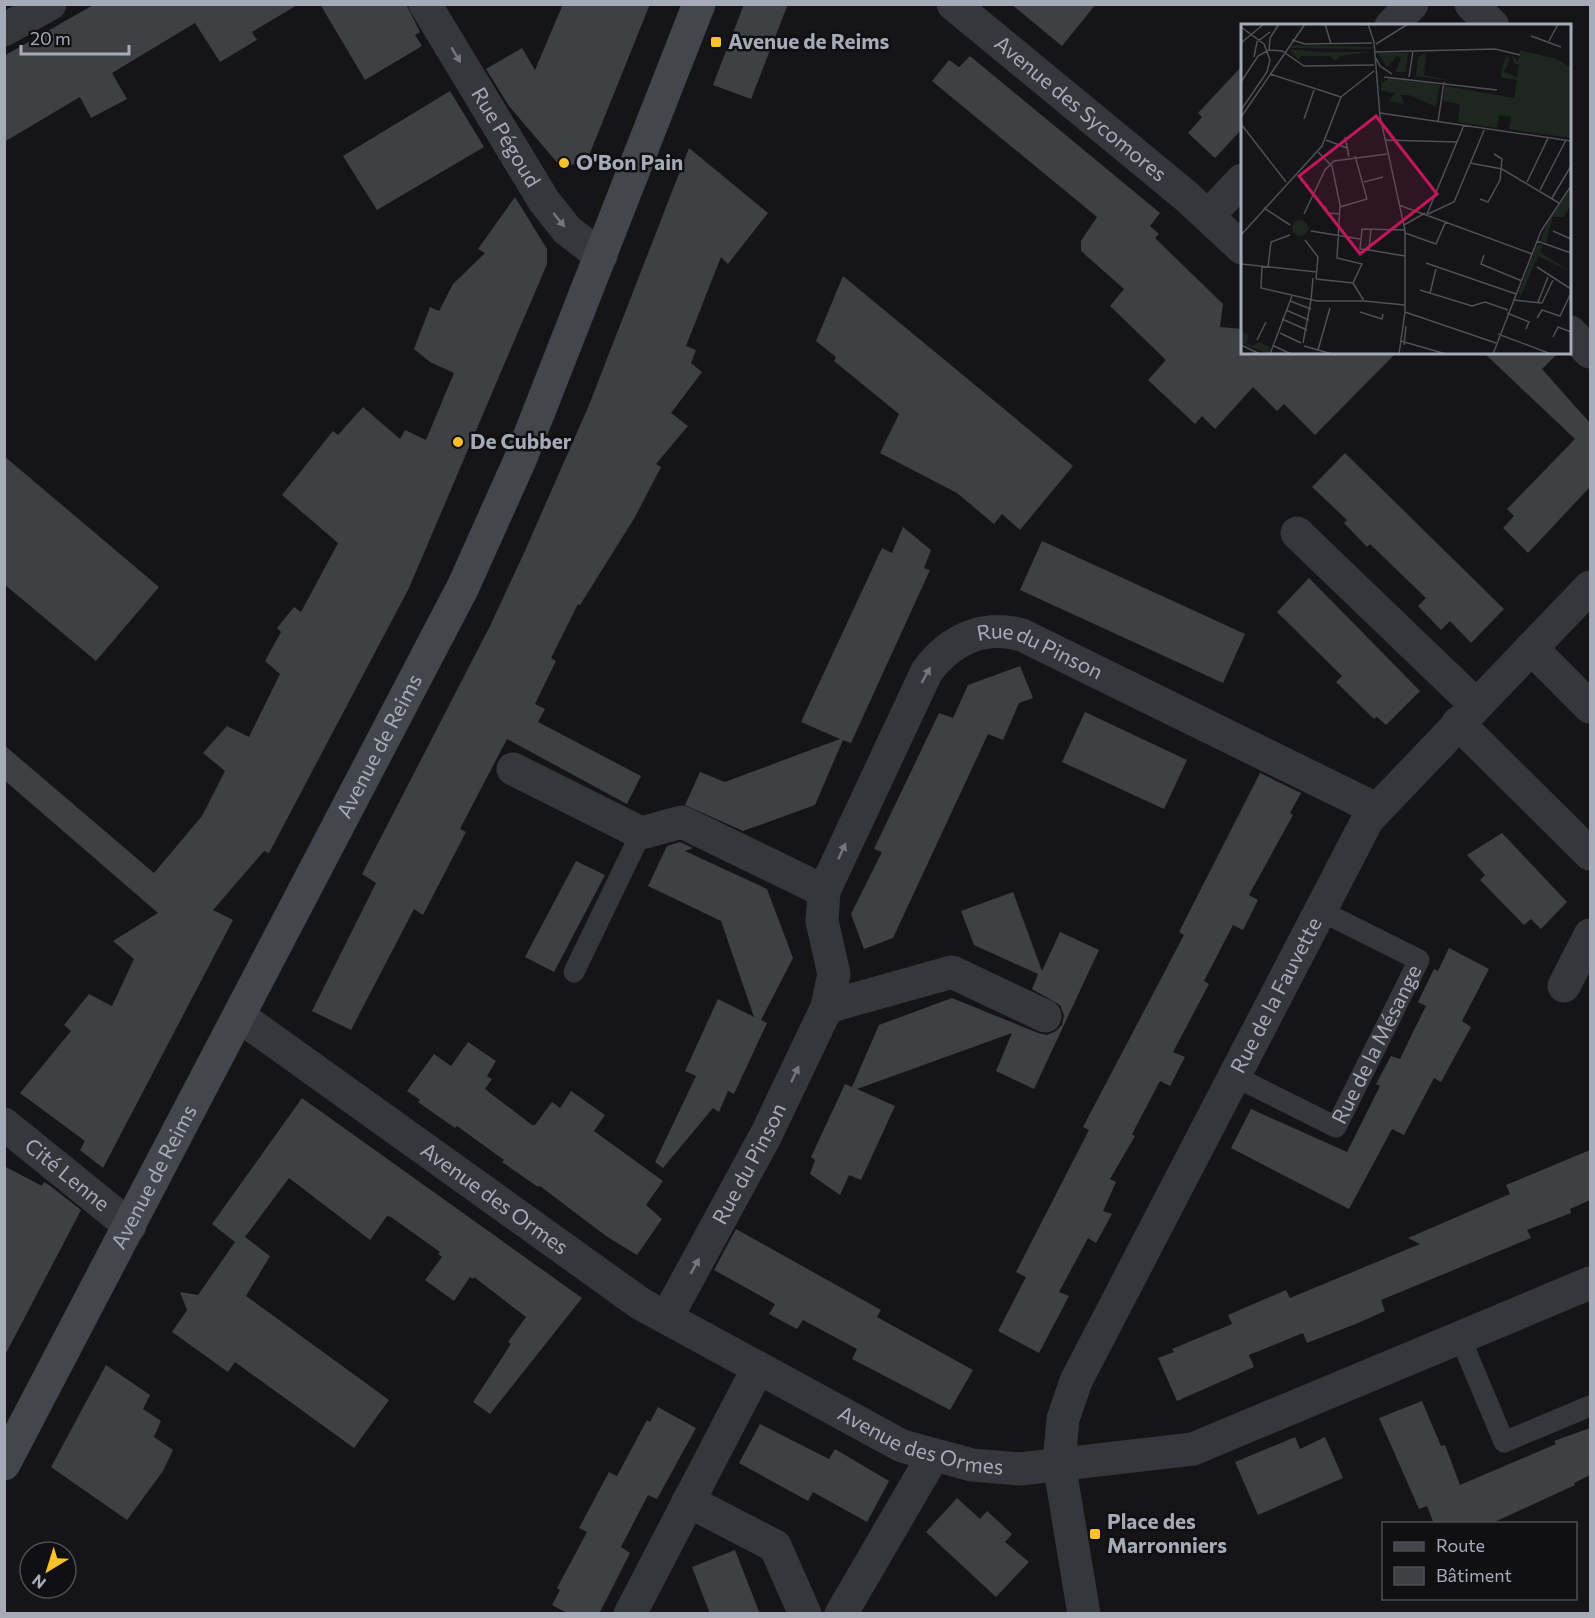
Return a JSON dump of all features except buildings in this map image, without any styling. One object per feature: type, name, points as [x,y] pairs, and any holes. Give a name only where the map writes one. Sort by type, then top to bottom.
[{"type":"street","points":[[4,30],[50,4]]},
{"type":"street","name":"Rue Pégoud","points":[[425,4],[544,201],[567,230],[602,256]]},
{"type":"street","name":"Avenue de Reims","points":[[4,1464],[459,596],[520,460],[699,4]]},
{"type":"street","name":"Avenue des Sycomores","points":[[952,4],[1209,215],[1241,247]]},
{"type":"street","points":[[1394,24],[1412,4]]},
{"type":"street","points":[[1471,4],[1491,24]]},
{"type":"street","points":[[1209,215],[1241,181]]},
{"type":"street","points":[[1571,334],[1590,352]]},
{"type":"street","points":[[1297,533],[1467,714],[1590,855]]},
{"type":"street","name":"Rue de la Fauvette","points":[[1084,1614],[1059,1463],[1063,1419],[1076,1381],[1353,845],[1376,809],[1590,587]]},
{"type":"street","name":"Rue du Pinson","points":[[667,1317],[766,1135],[827,1007],[834,974],[822,921],[824,891],[927,671],[947,649],[983,632],[1006,630],[1039,643],[1376,809]]},
{"type":"street","points":[[1531,648],[1590,707]]},
{"type":"street","points":[[513,769],[641,833],[682,822],[824,891]]},
{"type":"street","points":[[1564,986],[1590,935]]},
{"type":"street","points":[[827,1007],[952,972],[1045,1016]]},
{"type":"street","name":"Avenue des Ormes","points":[[239,1016],[623,1293],[758,1368],[902,1446],[933,1456],[991,1469],[1020,1469],[1059,1463]]},
{"type":"street","name":"Cité Lenne","points":[[4,1124],[130,1226]]},
{"type":"street","points":[[1059,1463],[1193,1449],[1590,1283]]},
{"type":"street","points":[[630,1614],[758,1368]]},
{"type":"street","points":[[841,1614],[933,1456]]},
{"type":"street","points":[[688,1501],[775,1546],[805,1614]]},
{"type":"lane","points":[[574,972],[641,833]]},
{"type":"lane","name":"Rue de la Mésange","points":[[1234,1076],[1336,1127],[1419,960],[1319,910]]},
{"type":"lane","points":[[1460,1337],[1504,1442],[1590,1406]]},
{"type":"place","name":"Avenue de Reims","points":[[716,42]]},
{"type":"place","name":"O'Bon Pain","points":[[564,163]]},
{"type":"place","name":"De Cubber","points":[[458,442]]},
{"type":"place","name":"Place des Marronniers","points":[[1095,1534]]}]
